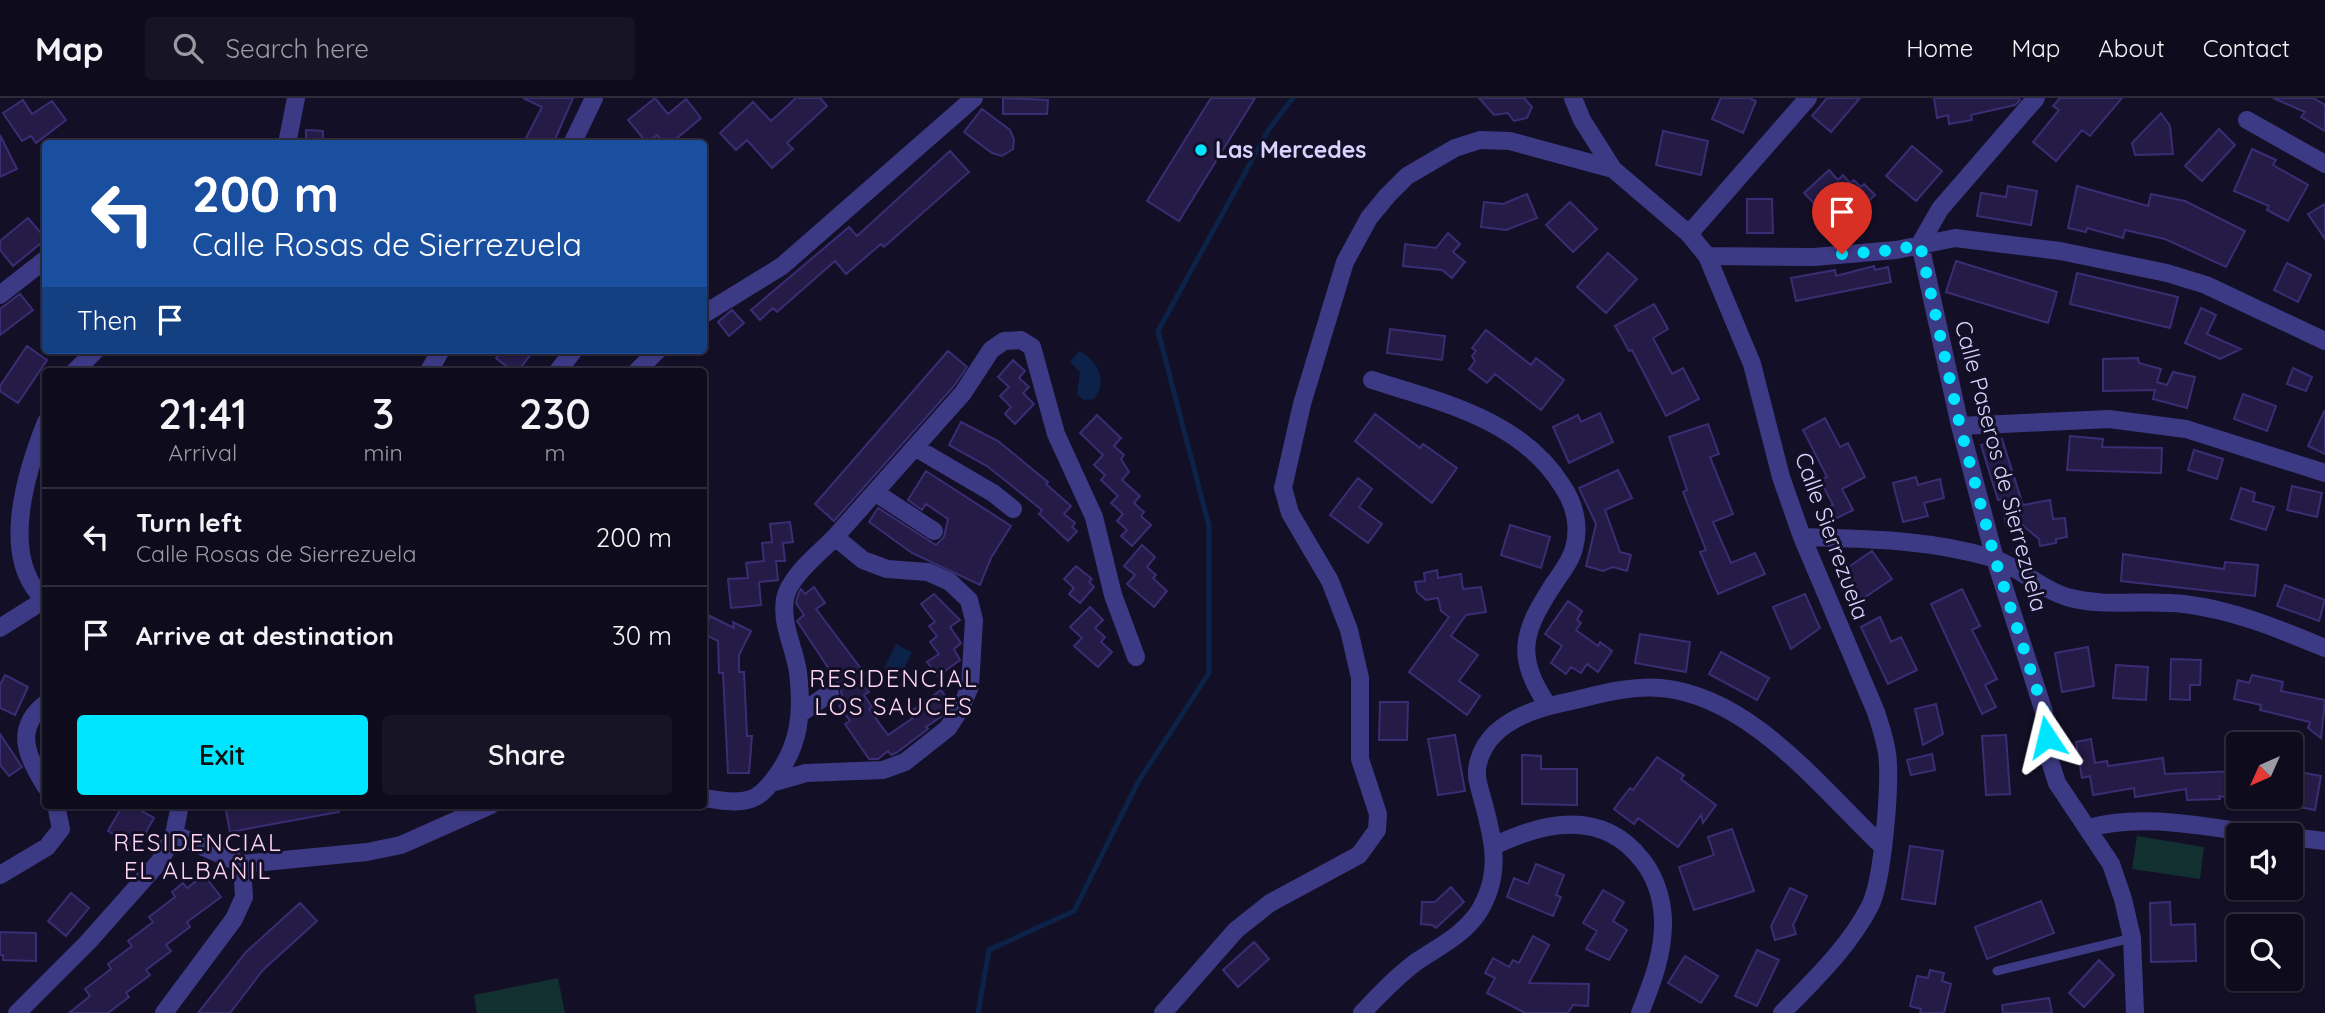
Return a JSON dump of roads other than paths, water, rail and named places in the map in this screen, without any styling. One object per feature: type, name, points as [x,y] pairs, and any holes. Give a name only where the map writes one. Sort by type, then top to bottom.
[{"type":"street","points":[[288,140],[296,98]]},
{"type":"street","points":[[574,140],[594,98]]},
{"type":"street","points":[[707,312],[782,266],[974,98]]},
{"type":"street","name":"Calle Sierrezuela","points":[[1573,98],[1581,120],[1613,169],[1689,234],[1707,256],[1752,364],[1782,477],[1802,537],[1877,712],[1883,734],[1888,778],[1876,887],[1863,919],[1833,960],[1782,1013]]},
{"type":"street","points":[[1689,234],[1808,98]]},
{"type":"street","points":[[1920,244],[1940,209],[2036,98]]},
{"type":"street","points":[[2248,120],[2325,164]]},
{"type":"street","points":[[1163,1013],[1236,930],[1270,903],[1359,855],[1377,830],[1378,814],[1360,760],[1360,678],[1353,642],[1330,581],[1290,513],[1283,488],[1303,404],[1345,262],[1369,218],[1387,196],[1407,176],[1455,148],[1480,140],[1510,141],[1613,169]]},
{"type":"street","points":[[1707,256],[1814,257],[1896,250],[1955,238],[2060,251],[2167,273],[2206,285],[2325,341]]},
{"type":"street","name":"Calle Paseros de Sierrezuela","points":[[1920,244],[1960,426],[1995,559],[2044,712],[2050,761],[2057,783],[2110,864],[2123,899],[2132,938],[2135,1013]]},
{"type":"street","points":[[0,295],[42,263]]},
{"type":"street","points":[[707,798],[738,802],[754,798],[771,783],[785,765],[797,737],[801,713],[797,670],[783,620],[785,596],[796,579],[963,393],[991,350],[1004,341],[1021,340],[1032,347],[1056,434],[1094,517],[1113,595],[1136,657]]},
{"type":"street","points":[[78,368],[92,354]]},
{"type":"street","points":[[560,368],[571,354]]},
{"type":"street","points":[[641,368],[654,354]]},
{"type":"street","points":[[1372,380],[1456,406],[1501,428],[1542,461],[1567,493],[1575,513],[1574,549],[1538,608],[1524,645],[1526,663],[1535,686],[1548,706]]},
{"type":"street","points":[[1960,426],[2109,419],[2173,427],[2325,473]]},
{"type":"street","points":[[42,431],[5,516],[4,552],[20,583],[42,599]]},
{"type":"street","points":[[916,448],[993,493],[1013,509]]},
{"type":"street","points":[[876,493],[934,531]]},
{"type":"street","points":[[771,783],[806,773],[883,770],[905,762],[948,728],[970,686],[974,620],[969,600],[950,582],[928,572],[887,569],[863,560],[835,537]]},
{"type":"street","points":[[1802,537],[1919,542],[1995,559],[2066,596],[2091,602],[2182,603],[2249,617],[2325,648]]},
{"type":"street","points":[[0,628],[42,603]]},
{"type":"street","points":[[1362,1013],[1408,968],[1462,932],[1478,912],[1491,881],[1496,845],[1475,774],[1479,757],[1499,730],[1515,719],[1548,706],[1634,689],[1672,690],[1706,698],[1762,731],[1881,845]]},
{"type":"street","points":[[801,713],[830,693]]},
{"type":"street","points":[[42,706],[32,714],[24,735],[32,765],[42,781]]},
{"type":"street","points":[[0,875],[47,848],[61,829],[57,809]]},
{"type":"street","points":[[18,1013],[89,941],[160,860],[174,834],[179,809]]},
{"type":"street","points":[[174,834],[242,864],[368,852],[401,845],[482,809]]},
{"type":"street","points":[[2088,828],[2109,822],[2136,820],[2226,830]]},
{"type":"street","points":[[1496,845],[1524,832],[1571,824],[1596,826],[1617,835],[1635,851],[1650,870],[1659,894],[1663,920],[1655,977],[1640,1013]]},
{"type":"street","points":[[2303,838],[2325,841]]},
{"type":"street","points":[[164,1013],[234,919],[244,897],[242,864]]},
{"type":"lane","points":[[1997,971],[2132,938]]},
{"type":"water","points":[[1079,351],[1096,365],[1099,371],[1101,385],[1094,399],[1084,400],[1077,395],[1080,372],[1070,362]]},
{"type":"water","points":[[896,644],[912,652],[900,677],[884,669]]},
{"type":"waterway","points":[[978,1013],[989,950],[1074,911],[1138,782],[1209,673],[1209,526],[1158,331],[1269,129],[1293,98]]},
{"type":"place","name":"Las Mercedes","points":[[1201,150]]},
{"type":"district","name":"RESIDENCIAL LOS SAUCES","points":[[894,693]]},
{"type":"district","name":"RESIDENCIAL EL ALBAÑIL","points":[[198,857]]}]
